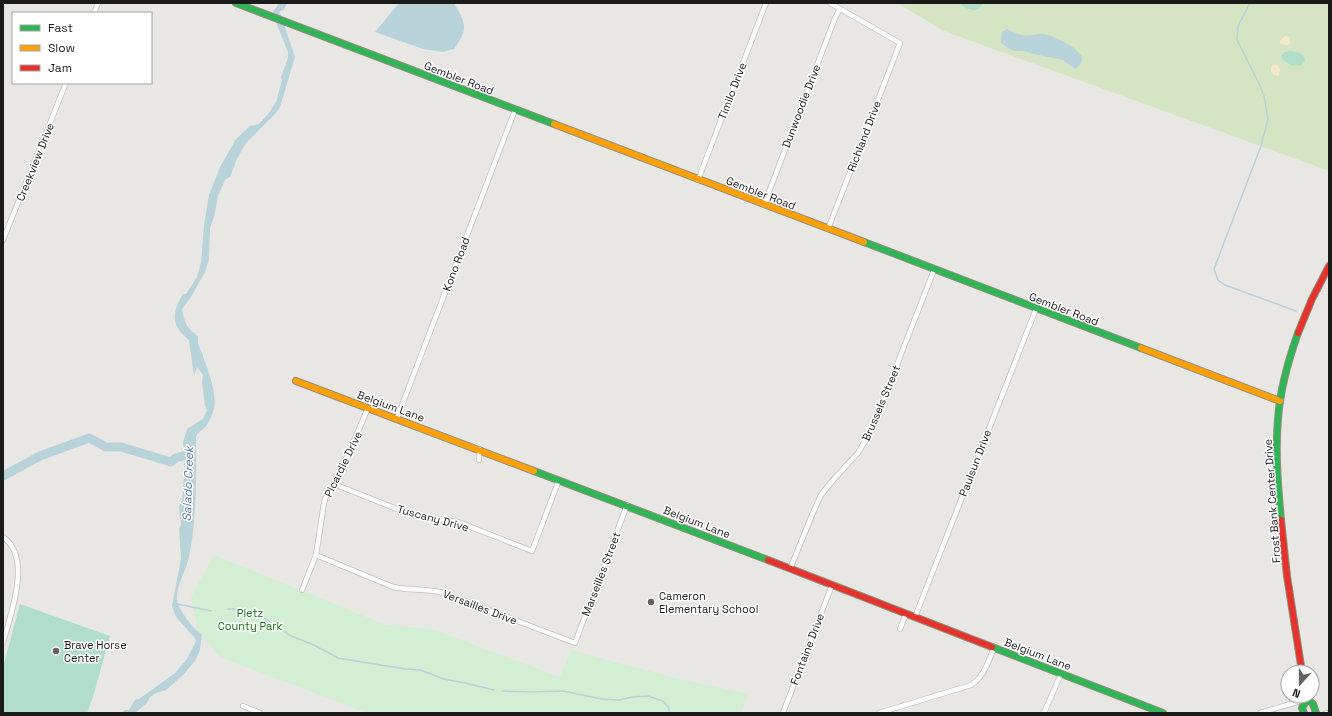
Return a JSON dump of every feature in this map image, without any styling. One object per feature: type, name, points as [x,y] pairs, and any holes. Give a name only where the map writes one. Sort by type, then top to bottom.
[{"type":"main road","name":"Gembler Road","points":[[236,3],[1280,402]]},
{"type":"main road","name":"Frost Bank Center Drive","points":[[1301,664],[1289,592],[1281,528],[1277,444],[1280,402],[1287,368],[1297,333],[1329,266]]},
{"type":"main road","name":"Belgium Lane","points":[[296,381],[627,505],[1163,713]]},
{"type":"street","name":"Timilo Drive","points":[[698,180],[766,3]]},
{"type":"street","points":[[830,3],[840,9]]},
{"type":"street","name":"Richland Drive","points":[[828,229],[900,43],[840,9]]},
{"type":"street","name":"Dunwoodie Drive","points":[[764,205],[832,25],[840,9]]},
{"type":"street","name":"Creekview Drive","points":[[3,240],[66,84]]},
{"type":"street","name":"Kono Road","points":[[397,418],[515,110]]},
{"type":"street","name":"Brussels Street","points":[[790,569],[821,495],[858,453],[871,430],[934,270]]},
{"type":"street","name":"Paulsun Drive","points":[[915,617],[1036,308]]},
{"type":"street","name":"Picardie Drive","points":[[302,590],[316,555],[326,496],[334,484],[349,454],[368,408]]},
{"type":"street","points":[[479,449],[479,460]]},
{"type":"street","name":"Tuscany Drive","points":[[334,484],[412,515],[458,522],[532,551],[559,480]]},
{"type":"street","name":"Marseilles Street","points":[[575,643],[627,505]]},
{"type":"street","points":[[3,537],[8,540],[14,552],[18,565],[19,577],[3,643]]},
{"type":"street","name":"Versailles Drive","points":[[316,555],[393,586],[441,591],[575,643]]},
{"type":"street","name":"Fontaine Drive","points":[[783,713],[832,585]]},
{"type":"street","points":[[900,629],[906,614]]},
{"type":"street","points":[[879,713],[971,686],[984,672],[994,648]]},
{"type":"street","points":[[1044,713],[1061,674]]},
{"type":"street","points":[[1260,713],[1286,704]]},
{"type":"street","points":[[243,706],[260,713]]},
{"type":"green space","points":[[897,3],[1329,3],[1329,171],[944,31]]},
{"type":"green space","points":[[959,3],[980,3],[982,5],[980,8],[971,10]]},
{"type":"green space","points":[[1290,51],[1303,55],[1305,60],[1303,63],[1293,66],[1286,62],[1281,56],[1284,52]]},
{"type":"green space","name":"Pletz County Park","points":[[214,555],[386,625],[432,629],[560,677],[571,650],[675,678],[748,694],[741,713],[367,713],[220,657],[198,631],[191,597]]},
{"type":"green space","name":"Brave Horse Center","points":[[20,604],[110,636],[87,713],[3,713],[3,667]]},
{"type":"sand","points":[[1285,36],[1290,37],[1290,44],[1280,44],[1280,41]]},
{"type":"sand","points":[[1273,64],[1277,65],[1280,69],[1279,76],[1274,75],[1271,72],[1271,67]]},
{"type":"water","name":"Salado Creek","points":[[279,3],[287,3],[284,10],[279,12],[295,57],[280,107],[276,113],[245,144],[230,177],[225,180],[218,196],[214,217],[210,228],[209,259],[205,272],[191,297],[182,309],[187,325],[198,336],[198,343],[213,387],[215,405],[207,425],[198,433],[196,437],[196,497],[192,542],[188,562],[177,593],[178,602],[183,613],[194,628],[202,635],[200,650],[195,661],[184,674],[166,690],[156,693],[150,697],[147,703],[135,713],[121,713],[125,710],[129,710],[135,700],[139,699],[175,673],[187,659],[196,641],[176,617],[172,606],[181,559],[179,529],[181,525],[179,507],[182,500],[185,469],[183,442],[187,429],[203,419],[207,410],[205,406],[202,382],[203,375],[197,367],[194,376],[189,340],[178,329],[175,313],[183,294],[186,294],[197,277],[201,263],[204,225],[209,195],[220,167],[236,139],[250,126],[259,124],[276,102],[282,80],[281,77],[288,58],[288,52],[273,15],[273,12]]},
{"type":"water","points":[[399,3],[454,3],[461,16],[464,31],[454,49],[442,52],[423,49],[375,32]]},
{"type":"water","points":[[1007,29],[1027,36],[1044,34],[1054,37],[1072,47],[1081,55],[1081,64],[1075,69],[1063,60],[1025,51],[1014,51],[1001,43],[1002,32]]},
{"type":"waterway","points":[[1250,3],[1238,26],[1237,40],[1264,96],[1268,119],[1261,146],[1214,269],[1218,280],[1225,285],[1296,311]]},
{"type":"waterway","name":"Salado Creek","points":[[3,476],[40,456],[89,438],[106,447],[121,447],[171,462],[176,458],[189,454]]},
{"type":"waterway","points":[[177,604],[211,611]]},
{"type":"waterway","points":[[228,609],[247,611],[263,617],[291,636],[314,645],[338,658],[420,670],[444,679],[494,690]]},
{"type":"waterway","points":[[502,691],[563,691],[602,699],[619,700],[648,696],[663,701],[668,707],[670,713]]},
{"type":"railway","points":[[1323,713],[1329,711]]},
{"type":"traffic: fast","points":[[236,3],[554,124]]},
{"type":"traffic: fast","points":[[864,242],[1141,348]]},
{"type":"traffic: fast","points":[[1281,520],[1277,457],[1278,419],[1285,376],[1298,333]]},
{"type":"traffic: fast","points":[[534,471],[768,560]]},
{"type":"traffic: fast","points":[[992,647],[1163,713]]},
{"type":"traffic: fast","points":[[1304,704],[1302,708],[1304,713]]},
{"type":"traffic: fast","points":[[1313,704],[1316,713]]},
{"type":"traffic: slow","points":[[554,124],[864,242]]},
{"type":"traffic: slow","points":[[1141,348],[1280,401]]},
{"type":"traffic: slow","points":[[296,381],[534,471]]},
{"type":"traffic: jam","points":[[1298,333],[1312,299],[1329,266]]},
{"type":"traffic: jam","points":[[1281,520],[1287,576],[1301,664]]},
{"type":"traffic: jam","points":[[768,560],[992,647]]},
{"type":"place","name":"Cameron Elementary School","points":[[651,602]]},
{"type":"place","name":"Brave Horse Center","points":[[56,651]]}]
